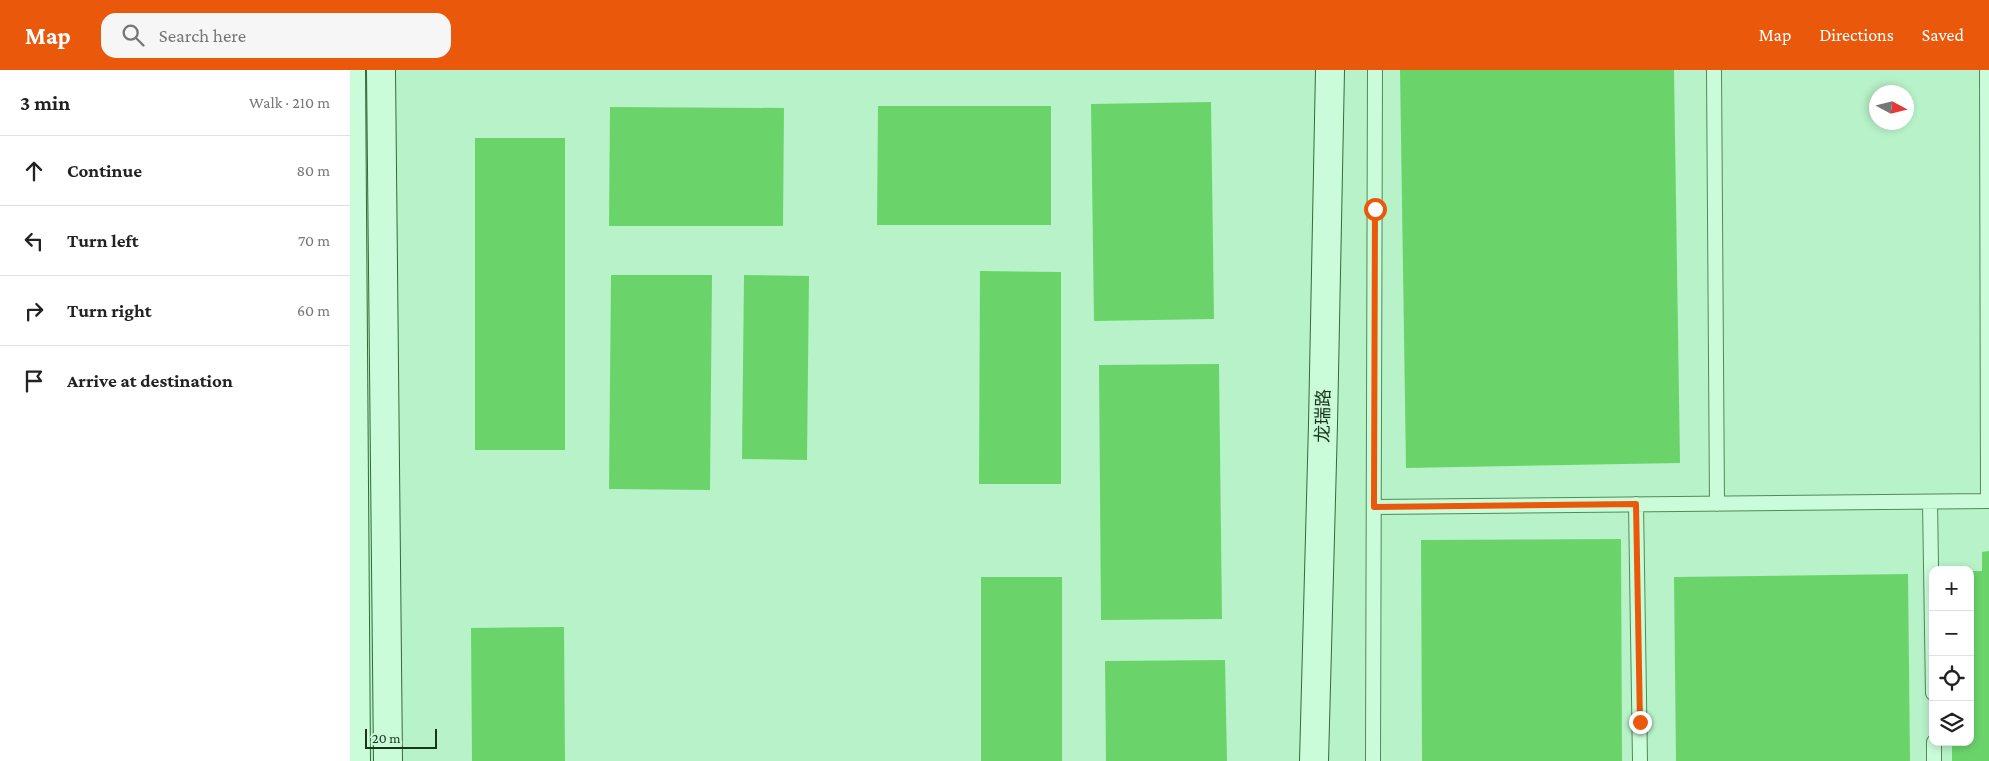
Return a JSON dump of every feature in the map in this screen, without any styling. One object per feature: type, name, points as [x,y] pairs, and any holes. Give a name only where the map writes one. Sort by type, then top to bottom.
[{"type":"street","points":[[351,70],[356,761]]},
{"type":"street","points":[[381,70],[388,761]]},
{"type":"street","name":"龙瑞路","points":[[1314,761],[1330,70]]},
{"type":"lane","points":[[1373,761],[1375,70]]},
{"type":"lane","points":[[1714,70],[1718,504]]},
{"type":"lane","points":[[1374,507],[1989,501],[1987,70]]},
{"type":"lane","points":[[1930,502],[1932,656]]},
{"type":"lane","points":[[1636,504],[1640,761]]},
{"type":"lane","points":[[1934,746],[1934,761]]},
{"type":"building","points":[[1400,70],[1674,70],[1680,463],[1406,468]]},
{"type":"building","points":[[1211,102],[1214,319],[1094,321],[1091,104]]},
{"type":"building","points":[[878,106],[1051,106],[1051,225],[877,225]]},
{"type":"building","points":[[610,107],[784,108],[783,226],[609,226]]},
{"type":"building","points":[[475,138],[565,138],[565,450],[475,450]]},
{"type":"building","points":[[980,271],[1061,272],[1061,484],[979,484]]},
{"type":"building","points":[[611,275],[712,275],[710,490],[609,489]]},
{"type":"building","points":[[744,275],[809,276],[807,460],[742,459]]},
{"type":"building","points":[[1219,364],[1222,619],[1101,620],[1099,365]]},
{"type":"building","points":[[1621,539],[1622,761],[1422,761],[1421,540]]},
{"type":"building","points":[[1989,551],[1989,761],[1952,761],[1952,746],[1974,746],[1974,571],[1982,571],[1982,552]]},
{"type":"building","points":[[1908,574],[1910,761],[1676,761],[1674,577]]},
{"type":"building","points":[[981,577],[1062,577],[1062,761],[981,761]]},
{"type":"building","points":[[564,627],[565,761],[472,761],[471,628]]},
{"type":"building","points":[[1225,660],[1227,761],[1106,761],[1105,661]]},
{"type":"route","points":[[1375,209],[1374,507],[1636,504],[1640,722]]}]
